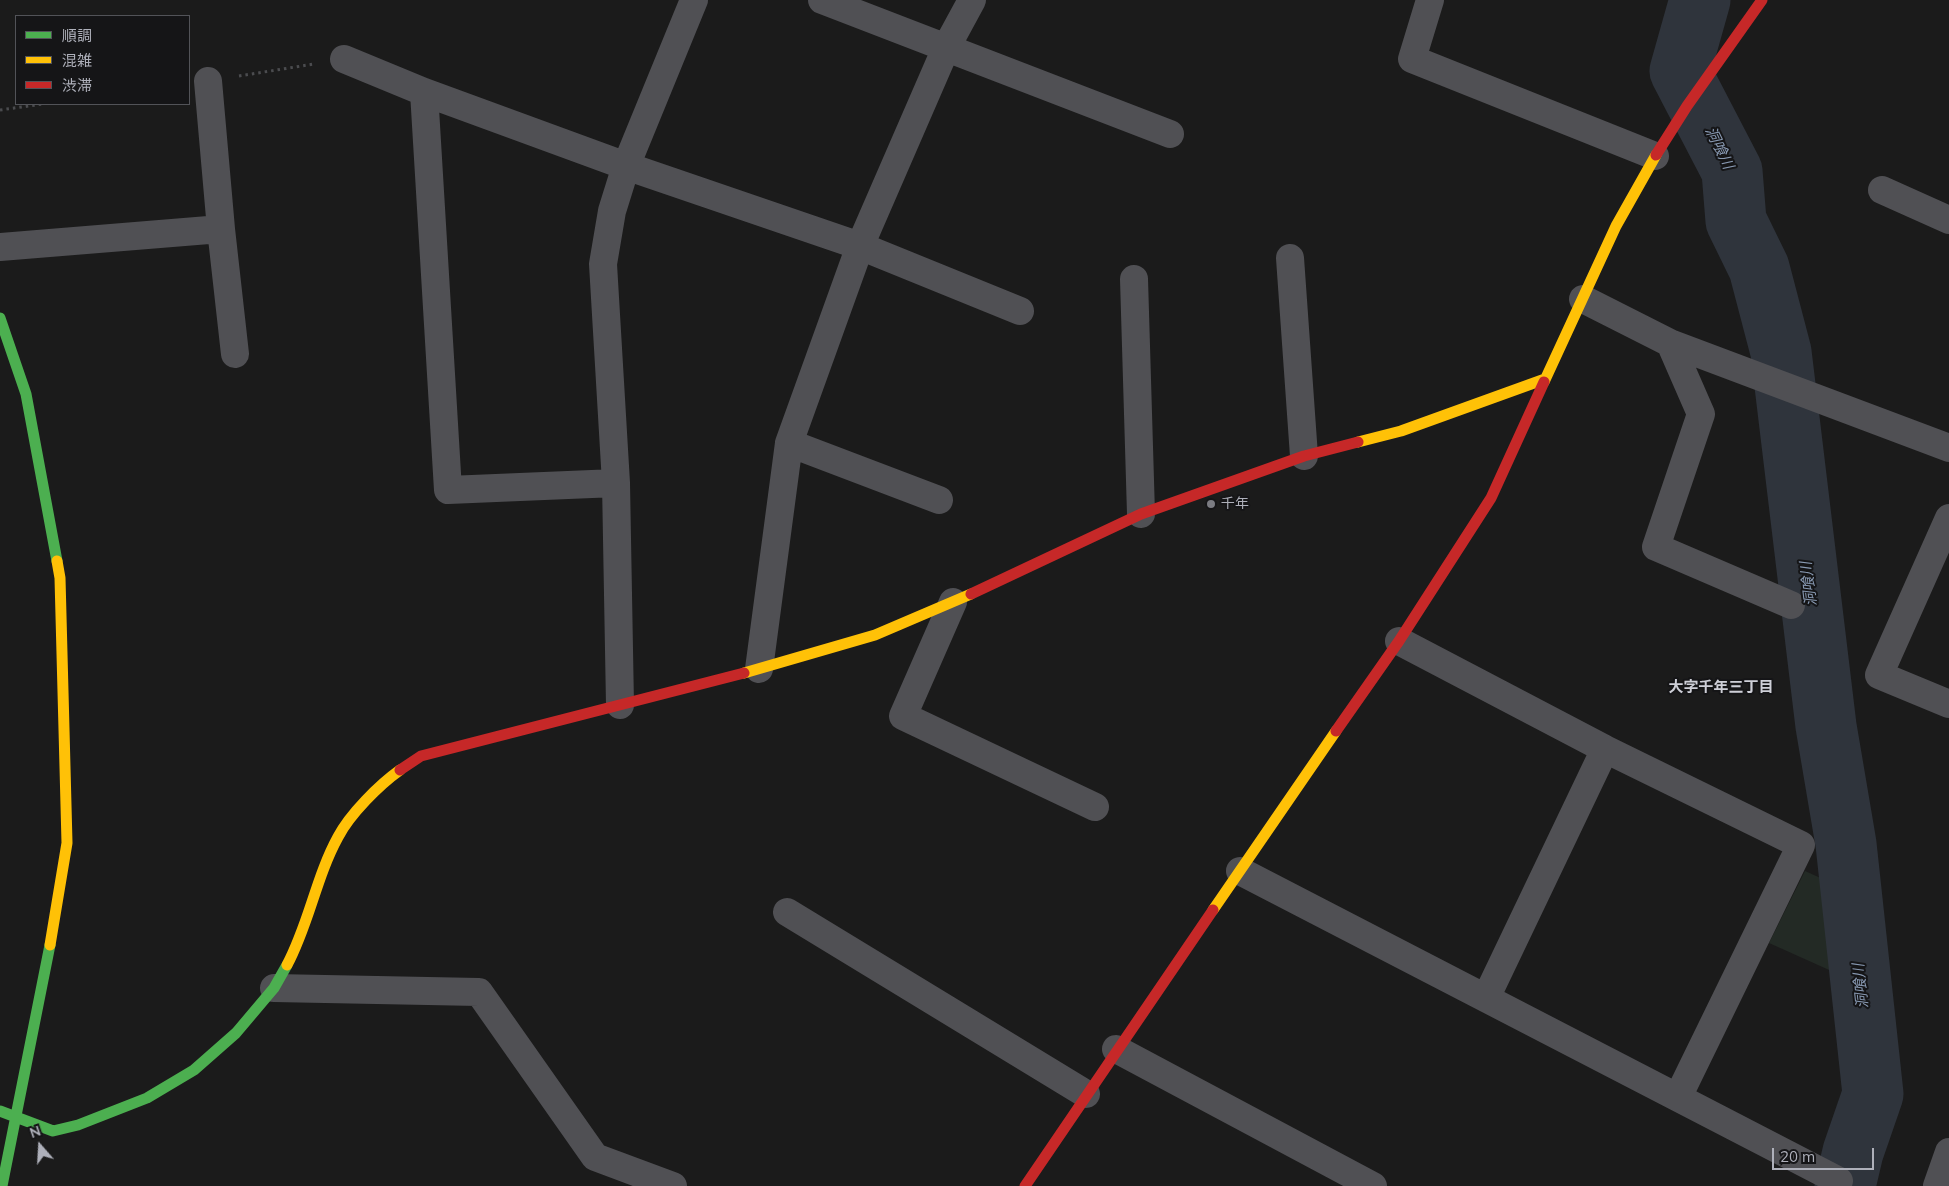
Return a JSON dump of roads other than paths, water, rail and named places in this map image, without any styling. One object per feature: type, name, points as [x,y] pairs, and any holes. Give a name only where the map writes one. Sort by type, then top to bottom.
[{"type":"street","points":[[620,705],[616,483],[603,264],[612,211],[626,166],[694,0]]},
{"type":"street","points":[[822,0],[1170,134]]},
{"type":"street","points":[[759,669],[788,443],[860,246],[946,48],[972,0]]},
{"type":"street","points":[[1430,0],[1412,59],[1655,156]]},
{"type":"street","points":[[1025,1186],[1116,1049],[1399,641],[1491,498],[1616,226],[1655,156],[1735,36],[1762,0]]},
{"type":"street","points":[[344,59],[424,92],[626,166],[860,246],[1020,311]]},
{"type":"street","points":[[208,81],[221,229],[235,354]]},
{"type":"street","points":[[424,92],[448,490],[616,483]]},
{"type":"street","points":[[1882,190],[1949,220]]},
{"type":"street","points":[[0,247],[221,229]]},
{"type":"street","points":[[1290,258],[1304,456]]},
{"type":"street","points":[[1134,279],[1141,514]]},
{"type":"street","points":[[1583,299],[1670,343],[1949,448]]},
{"type":"street","points":[[0,318],[26,394],[60,578],[67,843],[57,910],[2,1186]]},
{"type":"street","points":[[1670,343],[1701,414],[1656,546],[1791,605]]},
{"type":"street","points":[[0,1111],[53,1131],[78,1125],[147,1098],[194,1070],[236,1033],[274,988],[292,954],[338,836],[364,803],[389,778],[421,756],[759,669],[875,635],[990,586],[1141,514],[1212,487],[1304,456],[1400,431],[1545,379]]},
{"type":"street","points":[[788,443],[939,500]]},
{"type":"street","points":[[1949,518],[1879,676],[1949,704]]},
{"type":"street","points":[[953,602],[903,716],[1095,807]]},
{"type":"street","points":[[1399,641],[1605,749],[1801,845],[1678,1097]]},
{"type":"street","points":[[1486,998],[1605,749]]},
{"type":"street","points":[[1240,871],[1839,1181]]},
{"type":"street","points":[[787,912],[1086,1094]]},
{"type":"street","points":[[274,988],[479,992],[594,1156],[673,1186]]},
{"type":"street","points":[[1116,1049],[1373,1186]]},
{"type":"street","points":[[1937,1186],[1949,1152]]},
{"type":"waterway","name":"洞喰川","points":[[1700,0],[1680,71],[1732,171],[1736,221],[1759,268],[1781,352],[1826,726],[1846,844],[1873,1094],[1853,1152],[1845,1186]]},
{"type":"place","name":"千年","points":[[1211,504]]},
{"type":"district","name":"大字千年三丁目","points":[[1721,687]]}]
